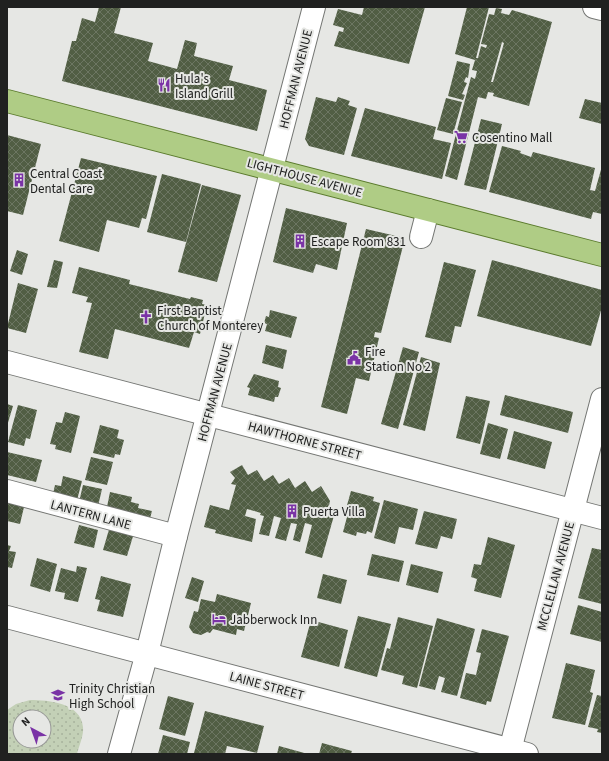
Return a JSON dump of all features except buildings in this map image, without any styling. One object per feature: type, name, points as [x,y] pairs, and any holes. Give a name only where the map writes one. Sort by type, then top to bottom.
[{"type":"main road","name":"LIGHTHOUSE AVENUE","points":[[7,101],[272,168],[602,255]]},
{"type":"street","name":"HOFFMAN AVENUE","points":[[120,754],[314,7]]},
{"type":"street","points":[[594,7],[602,9]]},
{"type":"street","points":[[421,237],[428,210]]},
{"type":"street","name":"HAWTHORNE STREET","points":[[7,362],[602,518]]},
{"type":"street","name":"MCCLELLAN AVENUE","points":[[515,753],[572,510],[601,408]]},
{"type":"street","name":"LANTERN LANE","points":[[7,491],[176,536]]},
{"type":"street","name":"LAINE STREET","points":[[7,617],[147,653],[515,753]]},
{"type":"green space","points":[[30,700],[55,702],[70,708],[77,713],[81,719],[83,727],[77,754],[7,754],[7,710],[16,704]]},
{"type":"place","name":"Hula's Island Grill","points":[[164,85]]},
{"type":"place","name":"Cosentino Mall","points":[[461,137]]},
{"type":"place","name":"Central Coast Dental Care","points":[[19,180]]},
{"type":"place","name":"Escape Room 831","points":[[300,241]]},
{"type":"place","name":"First Baptist Church of Monterey","points":[[146,317]]},
{"type":"place","name":"Fire Station No 2","points":[[354,358]]},
{"type":"place","name":"Puerta Villa","points":[[292,511]]},
{"type":"place","name":"Jabberwock Inn","points":[[219,619]]},
{"type":"place","name":"Trinity Christian High School","points":[[58,695]]}]
